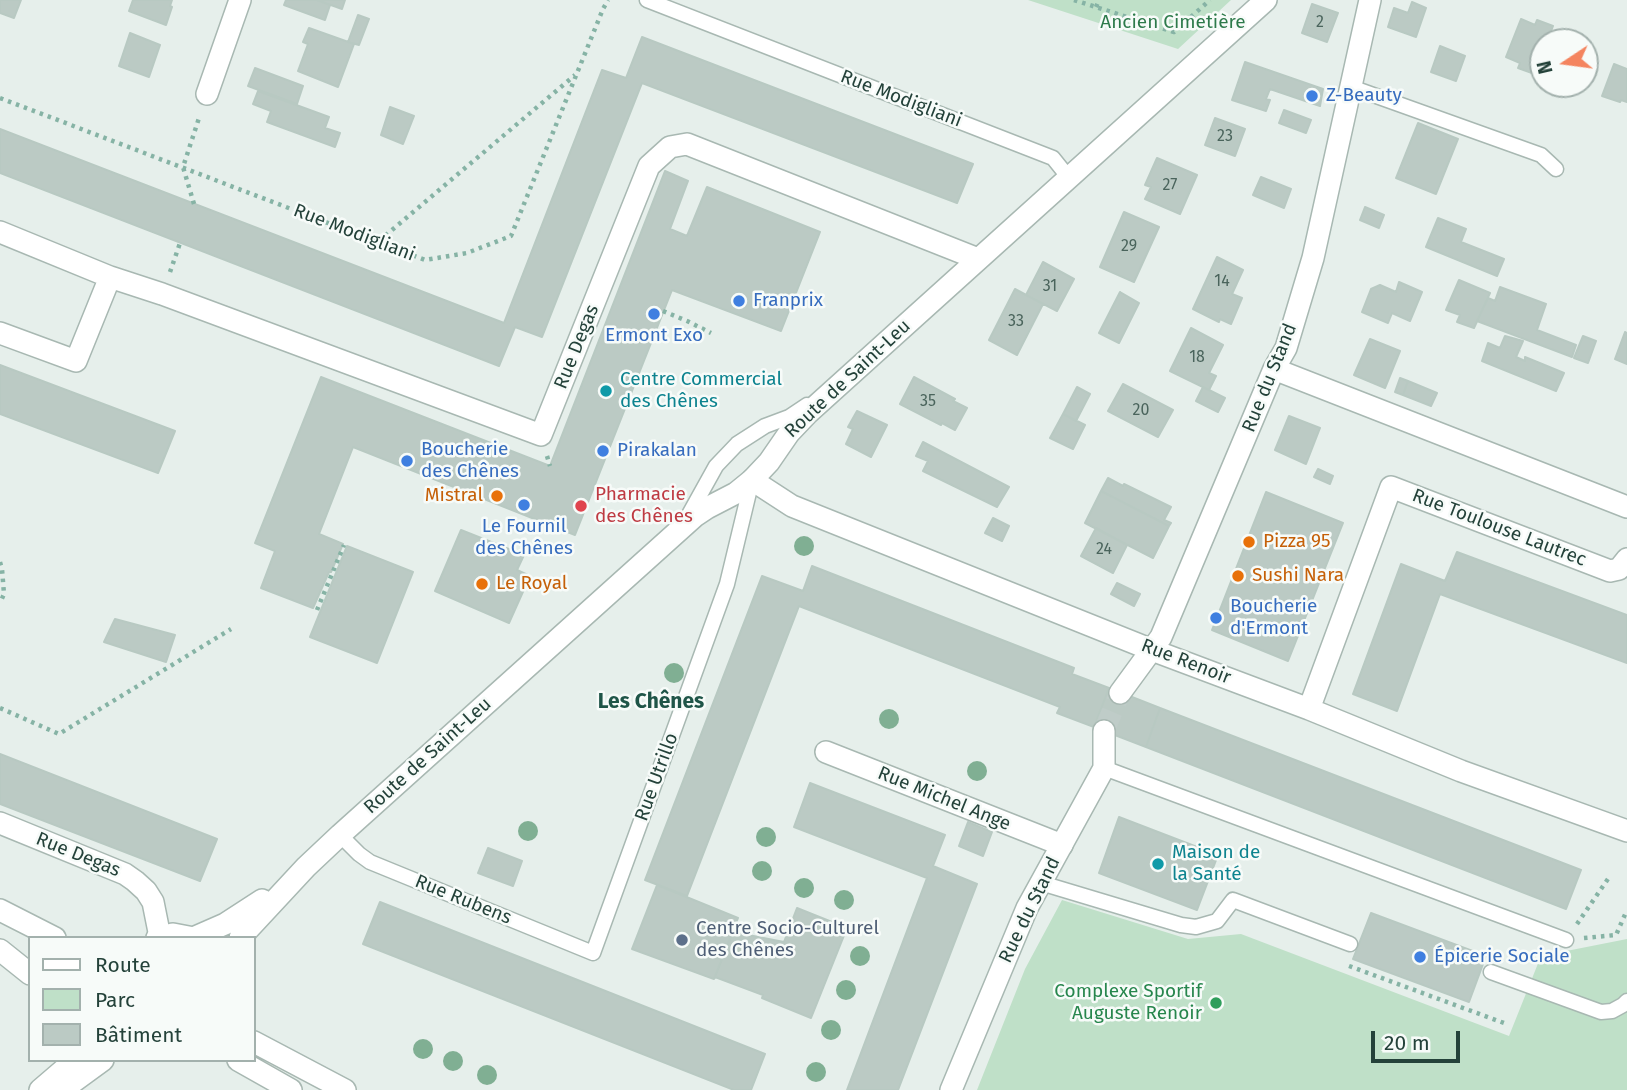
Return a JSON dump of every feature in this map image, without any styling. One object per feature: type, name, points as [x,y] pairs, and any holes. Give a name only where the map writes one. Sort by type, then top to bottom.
[{"type":"street","points":[[207,94],[240,0]]},
{"type":"street","name":"Route de Saint-Leu","points":[[242,936],[340,835],[647,558],[707,508],[736,493],[752,480],[769,462],[789,433],[838,386],[1266,0]]},
{"type":"street","name":"Rue du Stand","points":[[1120,693],[1161,637],[1274,369],[1286,348],[1313,258],[1370,0]]},
{"type":"street","name":"Rue Degas","points":[[0,232],[110,277],[541,435],[649,166],[670,147],[687,144],[978,259]]},
{"type":"street","points":[[0,332],[76,361],[110,277]]},
{"type":"street","points":[[1274,369],[1627,507]]},
{"type":"street","name":"Rue Renoir","points":[[752,480],[792,506],[1461,771],[1627,831]]},
{"type":"street","name":"Rue Toulouse Lautrec","points":[[1309,709],[1391,487],[1609,571],[1619,569],[1627,559]]},
{"type":"street","name":"Rue du Stand","points":[[951,1090],[1027,908],[1104,768],[1104,731]]},
{"type":"street","name":"Rue Michel Ange","points":[[826,752],[1062,845]]},
{"type":"street","name":"Rue Degas","points":[[0,823],[125,874],[146,891],[153,902],[159,936]]},
{"type":"street","name":"Route de Saint-Leu","points":[[199,936],[242,915],[306,867]]},
{"type":"street","points":[[0,910],[51,936]]},
{"type":"street","points":[[164,936],[184,936]]},
{"type":"street","points":[[0,948],[28,958]]},
{"type":"street","points":[[0,948],[28,972]]},
{"type":"street","points":[[256,1043],[345,1090]]},
{"type":"street","points":[[49,1088],[53,1062]]},
{"type":"street","points":[[49,1088],[73,1062]]},
{"type":"street","points":[[49,1088],[99,1062]]},
{"type":"street","points":[[242,1062],[291,1090]]},
{"type":"lane","name":"Rue Modigliani","points":[[647,0],[1053,158],[1069,178]]},
{"type":"lane","points":[[1352,87],[1541,155],[1556,169]]},
{"type":"lane","points":[[680,530],[716,466],[737,444],[765,426],[789,417],[838,386]]},
{"type":"lane","name":"Rue Utrillo","points":[[593,953],[727,584],[752,480]]},
{"type":"lane","points":[[1104,768],[1566,940]]},
{"type":"lane","name":"Rue Rubens","points":[[340,835],[370,862],[593,953]]},
{"type":"lane","points":[[1041,883],[1181,925],[1196,927],[1217,921],[1233,900],[1350,944]]},
{"type":"lane","points":[[1491,972],[1601,1012],[1612,1011],[1627,1001]]},
{"type":"path","name":"Rue Modigliani","points":[[0,98],[425,260],[467,253],[511,236],[608,0]]},
{"type":"path","points":[[1074,0],[1174,32],[1210,0]]},
{"type":"path","points":[[1096,7],[1099,0]]},
{"type":"path","points":[[379,242],[577,74]]},
{"type":"path","points":[[194,204],[183,167],[207,94]]},
{"type":"path","points":[[663,312],[711,333]]},
{"type":"path","points":[[317,610],[344,545]]},
{"type":"path","points":[[0,562],[4,594],[0,603]]},
{"type":"path","points":[[0,708],[59,734],[231,629]]},
{"type":"path","points":[[1566,940],[1610,876]]},
{"type":"path","points":[[1566,940],[1616,934],[1627,909]]},
{"type":"path","points":[[1350,944],[1342,963],[1504,1023]]},
{"type":"green space","name":"Ancien Cimetière","points":[[1028,0],[1231,0],[1178,49]]},
{"type":"green space","name":"Complexe Sportif Auguste Renoir","points":[[1062,900],[1188,939],[1241,934],[1509,1036],[1541,956],[1627,939],[1627,1090],[977,1090],[1025,969]]},
{"type":"building","points":[[0,0],[21,0],[14,18],[0,13]]},
{"type":"building","points":[[133,0],[172,0],[166,25],[129,11]]},
{"type":"building","points":[[286,0],[317,0],[330,5],[325,20],[284,5]]},
{"type":"building","points":[[317,0],[345,0],[342,9]]},
{"type":"building","points":[[1412,2],[1426,8],[1416,37],[1388,27],[1394,8],[1408,13]]},
{"type":"building","points":[[1312,4],[1338,13],[1327,42],[1302,33]]},
{"type":"building","points":[[358,15],[369,19],[359,45],[348,42]]},
{"type":"building","points":[[1521,19],[1535,25],[1537,20],[1553,26],[1529,28],[1529,72],[1518,68],[1520,63],[1506,57]]},
{"type":"building","points":[[309,28],[354,44],[338,87],[298,71],[308,44],[303,42]]},
{"type":"building","points":[[130,33],[160,45],[149,77],[119,66]]},
{"type":"building","points":[[642,37],[973,164],[957,203],[642,83],[542,337],[515,327],[499,366],[0,173],[0,129],[504,323],[602,70],[626,78]]},
{"type":"building","points":[[1440,46],[1465,56],[1456,81],[1431,72]]},
{"type":"building","points":[[1245,62],[1323,89],[1320,106],[1270,89],[1266,99],[1270,100],[1266,111],[1232,100]]},
{"type":"building","points":[[1614,64],[1627,69],[1627,102],[1602,96]]},
{"type":"building","points":[[255,68],[303,86],[297,104],[248,86]]},
{"type":"building","points":[[258,91],[329,117],[325,128],[340,133],[335,147],[267,122],[271,111],[253,104]]},
{"type":"building","points":[[390,107],[414,116],[403,144],[381,135]]},
{"type":"building","points":[[1284,110],[1311,120],[1306,133],[1279,123]]},
{"type":"building","points":[[1215,118],[1245,129],[1235,156],[1205,145]]},
{"type":"building","points":[[1418,123],[1458,139],[1436,194],[1396,178]]},
{"type":"building","points":[[1157,158],[1197,175],[1180,214],[1145,199],[1151,187],[1145,185]]},
{"type":"building","name":"Centre Commercial des Chênes","points":[[665,171],[688,181],[670,229],[687,236],[707,187],[820,232],[781,331],[672,290],[575,535],[353,447],[319,534],[343,544],[313,608],[261,588],[275,551],[255,543],[321,377],[550,466]]},
{"type":"building","points":[[1261,177],[1291,189],[1284,208],[1253,195]]},
{"type":"building","points":[[1365,207],[1384,215],[1379,228],[1360,220]]},
{"type":"building","points":[[1124,212],[1159,227],[1134,282],[1100,267]]},
{"type":"building","points":[[1438,218],[1466,229],[1461,242],[1504,259],[1497,276],[1426,247]]},
{"type":"building","points":[[1217,257],[1243,270],[1232,294],[1242,298],[1231,324],[1220,319],[1219,322],[1193,309]]},
{"type":"building","points":[[1043,262],[1074,279],[1057,311],[1026,295]]},
{"type":"building","points":[[1459,280],[1490,293],[1474,328],[1457,322],[1460,315],[1446,310]]},
{"type":"building","points":[[1399,282],[1422,292],[1410,321],[1392,313],[1388,323],[1362,312],[1371,289],[1380,285],[1396,292]]},
{"type":"building","points":[[1500,287],[1546,304],[1537,330],[1576,345],[1572,357],[1477,321],[1488,298],[1495,301]]},
{"type":"building","points":[[1015,289],[1043,304],[1017,355],[989,340]]},
{"type":"building","points":[[1120,292],[1139,303],[1119,343],[1099,333]]},
{"type":"building","points":[[1191,328],[1223,345],[1209,373],[1216,376],[1209,390],[1170,371]]},
{"type":"building","points":[[1625,332],[1627,333],[1627,364],[1615,359]]},
{"type":"building","points":[[1505,336],[1523,341],[1516,357],[1525,361],[1525,357],[1564,373],[1556,391],[1482,361],[1488,343],[1500,348]]},
{"type":"building","points":[[1583,336],[1596,341],[1588,363],[1574,358]]},
{"type":"building","points":[[1370,339],[1400,351],[1385,388],[1354,375]]},
{"type":"building","points":[[0,365],[175,431],[158,473],[0,414]]},
{"type":"building","points":[[914,377],[967,408],[955,430],[900,404]]},
{"type":"building","points":[[1400,378],[1408,381],[1403,395],[1395,392]]},
{"type":"building","points":[[1408,381],[1437,393],[1431,406],[1403,395]]},
{"type":"building","points":[[1123,384],[1173,410],[1158,437],[1108,411]]},
{"type":"building","points":[[1077,387],[1090,394],[1076,421],[1063,414]]},
{"type":"building","points":[[1203,387],[1225,398],[1218,412],[1196,401]]},
{"type":"building","points":[[857,411],[887,425],[871,457],[846,444],[853,429],[848,427]]},
{"type":"building","points":[[1063,414],[1085,425],[1073,449],[1050,438]]},
{"type":"building","points":[[1289,416],[1320,428],[1306,464],[1275,450]]},
{"type":"building","points":[[923,442],[1009,487],[997,507],[923,471],[928,461],[916,456]]},
{"type":"building","points":[[1318,469],[1333,476],[1330,484],[1314,477]]},
{"type":"building","points":[[1108,478],[1171,507],[1164,520],[1171,523],[1169,526],[1101,491]]},
{"type":"building","points":[[1101,491],[1169,526],[1153,558],[1085,523]]},
{"type":"building","points":[[1266,492],[1343,523],[1288,661],[1212,630]]},
{"type":"building","points":[[993,518],[1009,526],[1002,541],[985,533]]},
{"type":"building","points":[[1096,528],[1127,545],[1113,573],[1081,556]]},
{"type":"building","name":"Le Royal","points":[[461,530],[524,555],[517,570],[530,576],[509,623],[435,591]]},
{"type":"building","points":[[347,546],[413,572],[377,663],[310,637]]},
{"type":"building","points":[[1457,552],[1627,615],[1627,663],[1440,594],[1397,711],[1353,694],[1401,564],[1445,581]]},
{"type":"building","points":[[812,566],[1074,668],[1072,674],[1109,688],[1094,727],[1057,713],[1060,707],[799,606],[687,896],[645,880],[762,576],[803,591]]},
{"type":"building","points":[[1117,583],[1140,594],[1134,606],[1111,594]]},
{"type":"building","points":[[115,619],[175,635],[166,662],[104,642]]},
{"type":"building","points":[[1109,688],[1160,708],[1146,747],[1094,727]]},
{"type":"building","points":[[1160,708],[1581,870],[1566,909],[1146,747]]},
{"type":"building","points":[[0,754],[217,839],[200,881],[0,804]]},
{"type":"building","points":[[810,783],[945,835],[933,866],[977,884],[898,1090],[847,1090],[927,878],[794,827]]},
{"type":"building","name":"Maison de la Santé","points":[[1119,817],[1218,855],[1197,910],[1099,873]]},
{"type":"building","points":[[968,822],[992,832],[983,856],[959,846]]},
{"type":"building","points":[[488,848],[522,861],[513,886],[478,873]]},
{"type":"building","name":"Centre Socio-Culturel des Chênes","points":[[657,885],[738,918],[714,979],[632,949]]},
{"type":"building","points":[[380,902],[765,1054],[751,1090],[734,1090],[363,944]]},
{"type":"building","points":[[797,908],[847,928],[811,1018],[762,998],[763,995],[715,977],[733,932],[784,942]]},
{"type":"building","name":"Épicerie Sociale","points":[[1371,913],[1486,956],[1469,1002],[1353,959]]},
{"type":"tunnel","points":[[1104,731],[1120,693]]},
{"type":"place","name":"Z-Beauty","points":[[1312,96]]},
{"type":"place","name":"Franprix","points":[[739,301]]},
{"type":"place","name":"Ermont Exo","points":[[654,314]]},
{"type":"place","name":"Centre Commercial des Chênes","points":[[606,391]]},
{"type":"place","name":"Pirakalan","points":[[603,451]]},
{"type":"place","name":"Boucherie des Chênes","points":[[407,461]]},
{"type":"place","name":"Mistral","points":[[497,496]]},
{"type":"place","name":"Le Fournil des Chênes","points":[[524,505]]},
{"type":"place","name":"Pharmacie des Chênes","points":[[581,506]]},
{"type":"place","name":"Pizza 95","points":[[1249,542]]},
{"type":"place","name":"Sushi Nara","points":[[1238,576]]},
{"type":"place","name":"Le Royal","points":[[482,584]]},
{"type":"place","name":"Boucherie d'Ermont","points":[[1216,618]]},
{"type":"place","name":"Maison de la Santé","points":[[1158,864]]},
{"type":"place","name":"Centre Socio-Culturel des Chênes","points":[[682,940]]},
{"type":"place","name":"Épicerie Sociale","points":[[1420,957]]},
{"type":"place","name":"Complexe Sportif Auguste Renoir","points":[[1216,1003]]},
{"type":"district","name":"Les Chênes","points":[[651,702]]}]
